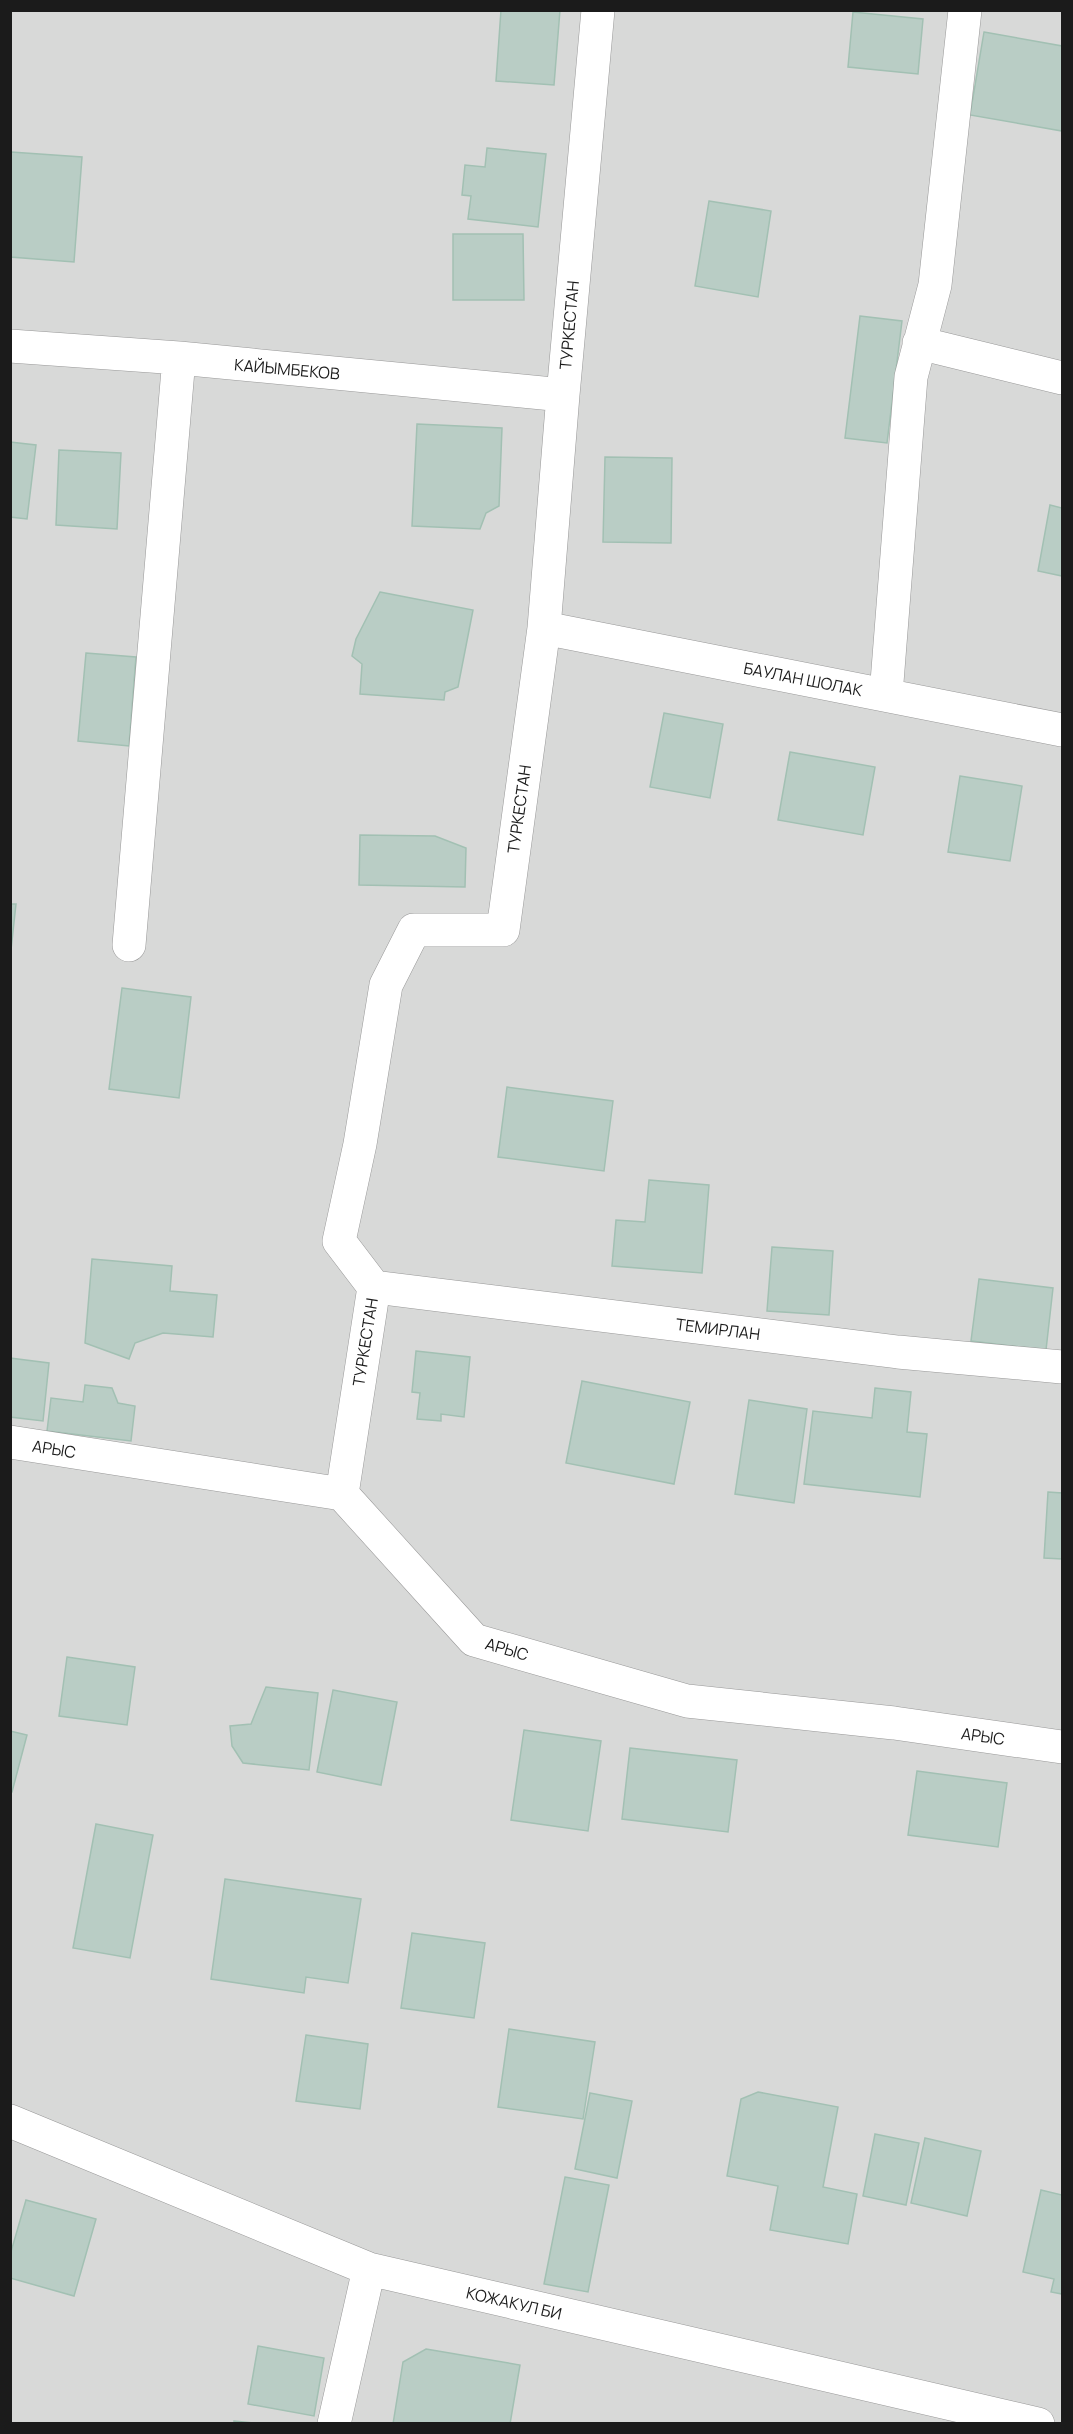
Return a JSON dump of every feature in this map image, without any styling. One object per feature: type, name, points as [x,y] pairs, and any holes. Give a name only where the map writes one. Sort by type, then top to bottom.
[{"type":"street","name":"ТУРКЕСТАН","points":[[342,1494],[374,1287],[339,1241],[360,1144],[386,985],[414,930],[503,930],[544,628],[562,395],[598,10]]},
{"type":"street","points":[[886,695],[911,377],[935,285],[965,10]]},
{"type":"street","points":[[919,343],[1062,378]]},
{"type":"street","name":"КАЙЫМБЕКОВ","points":[[10,346],[179,358],[562,395]]},
{"type":"street","points":[[129,945],[179,358]]},
{"type":"street","name":"БАУЛАН ШОЛАК","points":[[544,628],[1062,730]]},
{"type":"street","name":"ТЕМИРЛАН","points":[[374,1287],[898,1352],[1062,1367]]},
{"type":"street","name":"АРЫС","points":[[10,1442],[342,1494],[474,1640],[687,1701],[894,1723],[1062,1747]]},
{"type":"street","name":"КОЖАКУЛ БИ","points":[[10,2121],[369,2269],[1038,2424]]},
{"type":"street","points":[[334,2424],[369,2269]]},
{"type":"shaded area","points":[[11,11],[1062,11],[1062,2423],[11,2423]]},
{"type":"building","points":[[501,10],[560,10],[554,85],[496,81]]},
{"type":"building","points":[[853,12],[923,19],[918,74],[848,67]]},
{"type":"building","points":[[984,32],[1062,46],[1062,131],[970,115]]},
{"type":"building","points":[[487,148],[546,154],[538,227],[468,219],[471,196],[462,195],[465,165],[485,167]]},
{"type":"building","points":[[11,152],[82,157],[74,262],[10,257]]},
{"type":"building","points":[[709,201],[771,211],[758,297],[695,286]]},
{"type":"building","points":[[453,234],[523,234],[524,300],[453,300]]},
{"type":"building","points":[[860,316],[902,321],[887,443],[845,438]]},
{"type":"building","points":[[417,424],[502,428],[499,506],[486,513],[480,529],[412,526]]},
{"type":"building","points":[[10,442],[36,445],[27,519],[10,517]]},
{"type":"building","points":[[59,450],[121,453],[117,529],[56,525]]},
{"type":"building","points":[[605,457],[672,458],[671,543],[603,542]]},
{"type":"building","points":[[1050,505],[1062,508],[1062,576],[1038,571]]},
{"type":"building","points":[[380,592],[473,610],[458,687],[445,692],[444,700],[360,694],[362,664],[352,656],[356,639]]},
{"type":"building","points":[[86,653],[136,657],[129,746],[78,741]]},
{"type":"building","points":[[664,713],[723,724],[710,798],[650,787]]},
{"type":"building","points":[[790,752],[875,767],[863,835],[778,820]]},
{"type":"building","points":[[960,776],[1022,786],[1010,861],[948,852]]},
{"type":"building","points":[[360,835],[435,836],[466,848],[465,887],[359,885]]},
{"type":"building","points":[[10,904],[16,904],[10,959]]},
{"type":"building","points":[[122,988],[191,997],[179,1098],[109,1089]]},
{"type":"building","points":[[507,1087],[613,1101],[604,1171],[498,1157]]},
{"type":"building","points":[[649,1180],[709,1185],[702,1273],[612,1266],[616,1220],[645,1222]]},
{"type":"building","points":[[772,1247],[833,1251],[829,1315],[767,1311]]},
{"type":"building","points":[[92,1259],[172,1266],[170,1291],[217,1295],[213,1337],[163,1333],[135,1343],[129,1359],[85,1343]]},
{"type":"building","points":[[979,1279],[1053,1288],[1046,1350],[971,1341]]},
{"type":"building","points":[[416,1351],[470,1357],[464,1417],[441,1414],[441,1421],[417,1419],[420,1393],[412,1392]]},
{"type":"building","points":[[10,1358],[49,1363],[43,1421],[10,1417]]},
{"type":"building","points":[[582,1381],[690,1402],[674,1484],[566,1463]]},
{"type":"building","points":[[85,1385],[112,1388],[118,1403],[135,1406],[131,1441],[47,1431],[51,1398],[83,1402]]},
{"type":"building","points":[[875,1388],[911,1392],[907,1432],[927,1434],[920,1497],[804,1484],[813,1411],[872,1418]]},
{"type":"building","points":[[749,1400],[807,1409],[794,1503],[735,1494]]},
{"type":"building","points":[[1048,1492],[1062,1493],[1062,1559],[1044,1558]]},
{"type":"building","points":[[67,1657],[135,1667],[127,1725],[59,1716]]},
{"type":"building","points":[[266,1687],[318,1693],[309,1770],[243,1763],[232,1746],[230,1726],[251,1724]]},
{"type":"building","points":[[333,1690],[397,1702],[381,1785],[317,1772]]},
{"type":"building","points":[[524,1730],[601,1741],[588,1831],[511,1820]]},
{"type":"building","points":[[10,1731],[27,1735],[12,1792],[10,1792]]},
{"type":"building","points":[[630,1748],[737,1760],[728,1832],[622,1819]]},
{"type":"building","points":[[917,1771],[1007,1783],[998,1847],[908,1835]]},
{"type":"building","points":[[96,1824],[153,1835],[130,1958],[73,1948]]},
{"type":"building","points":[[225,1879],[361,1899],[348,1983],[306,1977],[304,1993],[211,1979]]},
{"type":"building","points":[[412,1933],[485,1943],[474,2018],[401,2008]]},
{"type":"building","points":[[509,2029],[595,2042],[583,2119],[498,2107]]},
{"type":"building","points":[[306,2035],[368,2044],[360,2109],[296,2101]]},
{"type":"building","points":[[758,2092],[838,2107],[823,2187],[857,2194],[848,2244],[770,2230],[778,2186],[727,2176],[741,2099]]},
{"type":"building","points":[[590,2093],[632,2101],[617,2178],[575,2169]]},
{"type":"building","points":[[875,2134],[919,2143],[906,2205],[863,2196]]},
{"type":"building","points":[[925,2138],[981,2151],[967,2216],[911,2203]]},
{"type":"building","points":[[565,2177],[609,2185],[588,2292],[544,2284]]},
{"type":"building","points":[[1041,2190],[1062,2195],[1062,2294],[1051,2292],[1054,2279],[1023,2272]]},
{"type":"building","points":[[26,2200],[96,2219],[74,2296],[10,2278],[10,2255]]},
{"type":"building","points":[[258,2346],[324,2358],[314,2416],[248,2404]]},
{"type":"building","points":[[426,2349],[520,2365],[510,2424],[393,2424],[403,2362]]},
{"type":"building","points":[[234,2421],[262,2424],[234,2424]]}]
